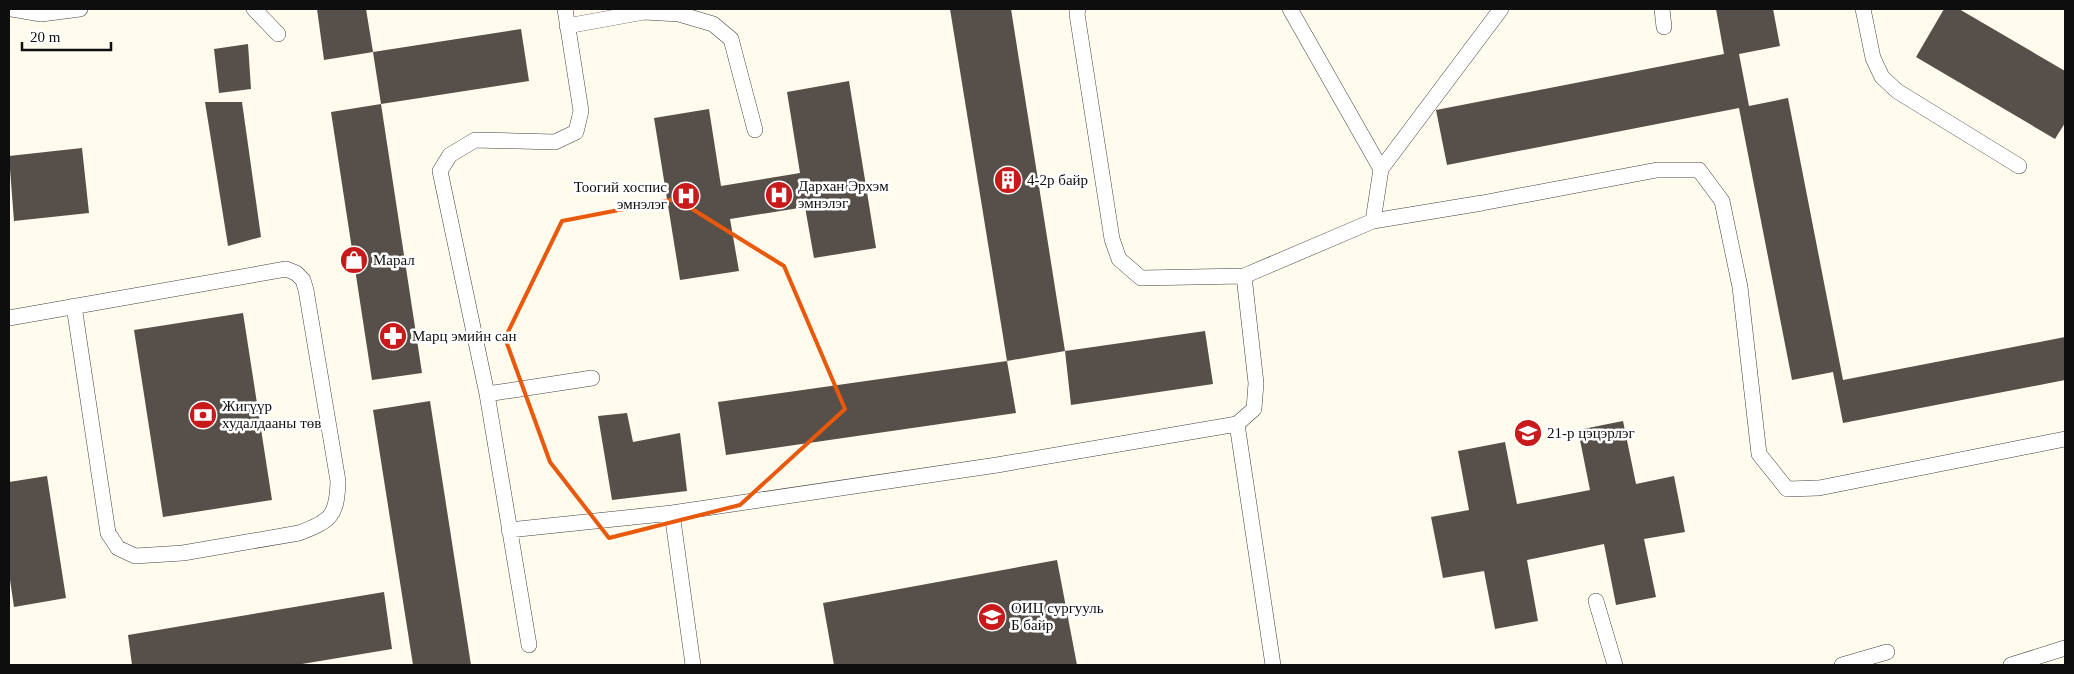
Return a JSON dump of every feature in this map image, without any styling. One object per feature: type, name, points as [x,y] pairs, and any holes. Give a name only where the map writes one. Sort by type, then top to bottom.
[{"type":"lane","points":[[12,9],[41,14],[80,9]]},
{"type":"lane","points":[[254,9],[278,34]]},
{"type":"lane","points":[[529,645],[487,394],[440,171],[450,155],[475,140],[556,142],[576,132],[581,111],[564,9]]},
{"type":"lane","points":[[1078,9],[1077,14],[1112,239],[1119,259],[1141,278],[1244,276],[1373,221],[1482,203],[1657,170],[1699,170],[1722,201],[1740,287],[1759,454],[1787,489],[1819,488],[2065,439]]},
{"type":"lane","points":[[1290,9],[1381,170]]},
{"type":"lane","points":[[1373,221],[1381,170],[1501,9]]},
{"type":"lane","points":[[1662,9],[1664,27]]},
{"type":"lane","points":[[1863,9],[1872,58],[1882,77],[1897,91],[2019,166]]},
{"type":"lane","points":[[567,26],[644,12],[679,14],[713,24],[731,39],[755,130]]},
{"type":"lane","points":[[9,318],[74,306],[286,269],[296,273],[303,280],[306,290],[338,482],[338,503],[329,518],[299,534],[183,553],[135,556],[118,548],[108,533],[74,306]]},
{"type":"lane","points":[[509,530],[672,513],[996,465],[1236,424],[1254,409],[1256,383],[1244,276]]},
{"type":"lane","points":[[487,394],[592,378]]},
{"type":"lane","points":[[1236,424],[1273,665]]},
{"type":"lane","points":[[672,513],[693,665]]},
{"type":"lane","points":[[1596,601],[1615,665]]},
{"type":"lane","points":[[2011,665],[2065,648]]},
{"type":"lane","points":[[1842,665],[1887,652]]},
{"type":"highlighted area","points":[[676,199],[784,266],[845,409],[740,505],[609,538],[550,462],[505,338],[562,221]]},
{"type":"building","points":[[317,9],[366,9],[373,52],[324,60]]},
{"type":"building","name":"4-2р байр","points":[[950,9],[1011,9],[1065,351],[1007,361]]},
{"type":"building","points":[[1716,9],[1773,9],[1780,46],[1739,54],[1749,106],[1788,98],[1843,380],[2065,337],[2065,380],[1843,423],[1833,372],[1792,380],[1739,108],[1447,165],[1436,110],[1724,54]]},
{"type":"building","points":[[1944,9],[1959,9],[2065,71],[2065,123],[2055,139],[1916,57]]},
{"type":"building","points":[[521,29],[529,81],[381,104],[373,52]]},
{"type":"building","points":[[248,44],[251,89],[219,93],[214,49]]},
{"type":"building","points":[[849,81],[876,248],[814,258],[805,207],[730,219],[739,271],[680,280],[654,118],[709,109],[721,186],[800,173],[787,92]]},
{"type":"building","points":[[205,102],[242,102],[261,237],[228,246]]},
{"type":"building","points":[[381,104],[422,373],[372,380],[331,112]]},
{"type":"building","points":[[82,148],[89,213],[14,221],[9,156]]},
{"type":"building","name":"Жигүүр худалдааны төв","points":[[243,313],[272,500],[163,517],[134,330]]},
{"type":"building","points":[[1205,331],[1213,384],[1071,405],[1065,351]]},
{"type":"building","points":[[1007,361],[1016,413],[726,455],[718,402]]},
{"type":"building","points":[[430,401],[471,665],[413,665],[373,410]]},
{"type":"building","points":[[627,413],[633,442],[680,433],[687,491],[612,500],[598,416]]},
{"type":"building","name":"21-р цэцэрлэг","points":[[1623,421],[1636,484],[1674,476],[1685,532],[1644,539],[1656,597],[1616,605],[1604,544],[1527,560],[1538,621],[1495,629],[1484,571],[1443,578],[1431,517],[1469,510],[1458,451],[1505,442],[1517,504],[1590,490],[1578,430]]},
{"type":"building","points":[[47,476],[66,598],[14,607],[9,573],[9,482]]},
{"type":"building","name":"ОИЦ сургууль Б байр","points":[[1057,560],[1077,665],[834,665],[823,603]]},
{"type":"building","points":[[384,592],[392,649],[296,665],[132,665],[128,635]]},
{"type":"place","name":"4-2р байр","points":[[1008,180]]},
{"type":"place","name":"Дархан Эрхэм эмнэлэг","points":[[779,195]]},
{"type":"place","name":"Тоогий хоспис эмнэлэг","points":[[686,196]]},
{"type":"place","name":"Марал","points":[[354,260]]},
{"type":"place","name":"Марц эмийн сан","points":[[393,336]]},
{"type":"place","name":"Жигүүр худалдааны төв","points":[[203,415]]},
{"type":"place","name":"21-р цэцэрлэг","points":[[1528,433]]},
{"type":"place","name":"ОИЦ сургууль Б байр","points":[[992,617]]}]
